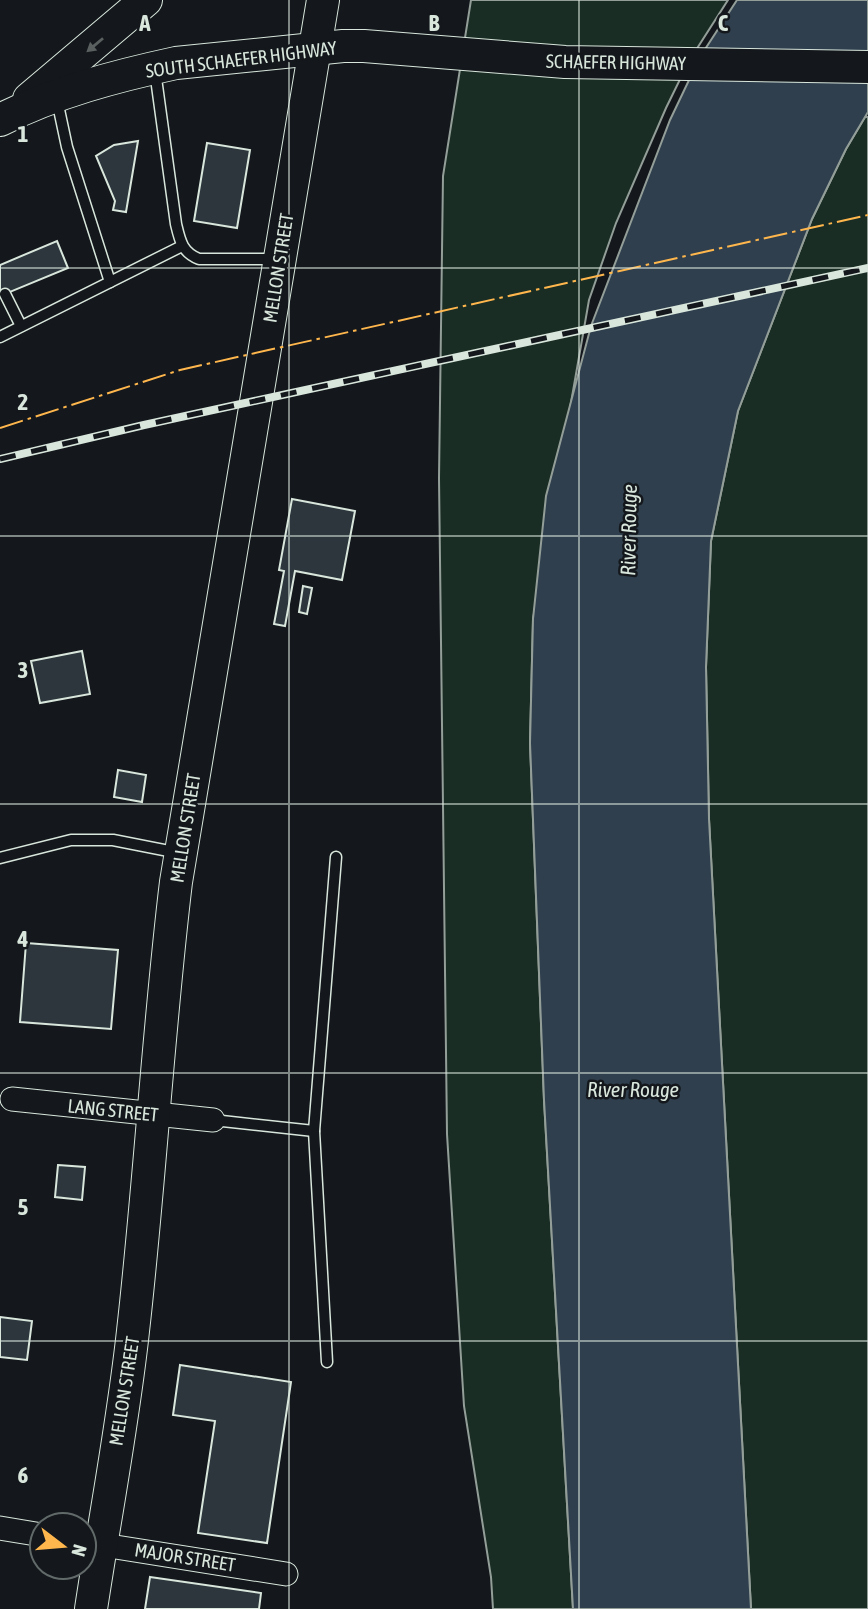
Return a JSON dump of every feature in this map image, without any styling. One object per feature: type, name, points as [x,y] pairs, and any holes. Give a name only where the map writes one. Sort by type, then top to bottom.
[{"type":"street","points":[[5,117],[146,0]]},
{"type":"street","name":"MELLON STREET","points":[[98,1512],[133,1333],[163,991],[180,853],[323,0]]},
{"type":"street","name":"SOUTH SCHAEFER HIGHWAY","points":[[5,117],[120,76],[155,68],[343,46],[364,46]]},
{"type":"street","name":"SCHAEFER HIGHWAY","points":[[364,46],[565,62],[868,67]]},
{"type":"street","name":"LANG STREET","points":[[12,1099],[213,1120]]},
{"type":"street","points":[[0,1528],[28,1533]]},
{"type":"street","name":"MAJOR STREET","points":[[98,1544],[286,1574]]},
{"type":"street","name":"MELLON STREET","points":[[91,1581],[91,1609]]},
{"type":"lane","points":[[155,68],[176,225],[182,246],[190,255],[199,259],[280,259]]},
{"type":"lane","points":[[56,98],[67,147],[110,282]]},
{"type":"lane","points":[[0,337],[182,246]]},
{"type":"lane","points":[[5,294],[21,326]]},
{"type":"lane","points":[[0,858],[71,840],[113,840],[180,853]]},
{"type":"lane","points":[[327,1362],[314,1131],[337,857]]},
{"type":"lane","points":[[213,1120],[314,1131]]},
{"type":"green space","points":[[471,0],[728,0],[689,61],[666,108],[616,223],[589,300],[533,619],[530,743],[544,1100],[573,1609],[493,1609],[491,1577],[464,1406],[447,1134],[439,478],[443,176]]},
{"type":"green space","points":[[865,117],[868,117],[868,1609],[751,1609],[709,819],[706,667],[711,541],[738,411],[812,219],[846,149]]},
{"type":"water","name":"River Rouge","points":[[737,0],[868,0],[868,112],[846,149],[812,219],[738,411],[711,541],[706,667],[709,819],[751,1609],[573,1609],[544,1100],[530,743],[533,619],[546,496],[591,326],[670,120],[700,57]]},
{"type":"building","points":[[138,141],[126,212],[113,210],[115,201],[96,156],[114,145]]},
{"type":"building","points":[[207,143],[250,150],[237,228],[194,221]]},
{"type":"building","points":[[57,241],[68,268],[0,296],[0,265]]},
{"type":"building","points":[[292,499],[355,511],[342,580],[295,571],[285,626],[274,624],[284,571],[279,570]]},
{"type":"building","points":[[303,586],[312,588],[307,614],[299,612]]},
{"type":"building","points":[[82,651],[90,694],[40,703],[31,661]]},
{"type":"building","points":[[118,770],[146,775],[142,802],[114,797]]},
{"type":"building","points":[[26,943],[118,950],[111,1029],[20,1022]]},
{"type":"building","points":[[58,1165],[85,1167],[82,1200],[55,1197]]},
{"type":"building","points":[[0,1317],[32,1321],[27,1360],[0,1357]]},
{"type":"building","points":[[180,1365],[291,1382],[267,1543],[198,1533],[215,1421],[173,1415]]},
{"type":"building","points":[[150,1577],[261,1593],[259,1609],[145,1609]]},
{"type":"railway","points":[[0,459],[144,425],[868,268]]},
{"type":"power","points":[[0,428],[180,370],[868,215]]}]
